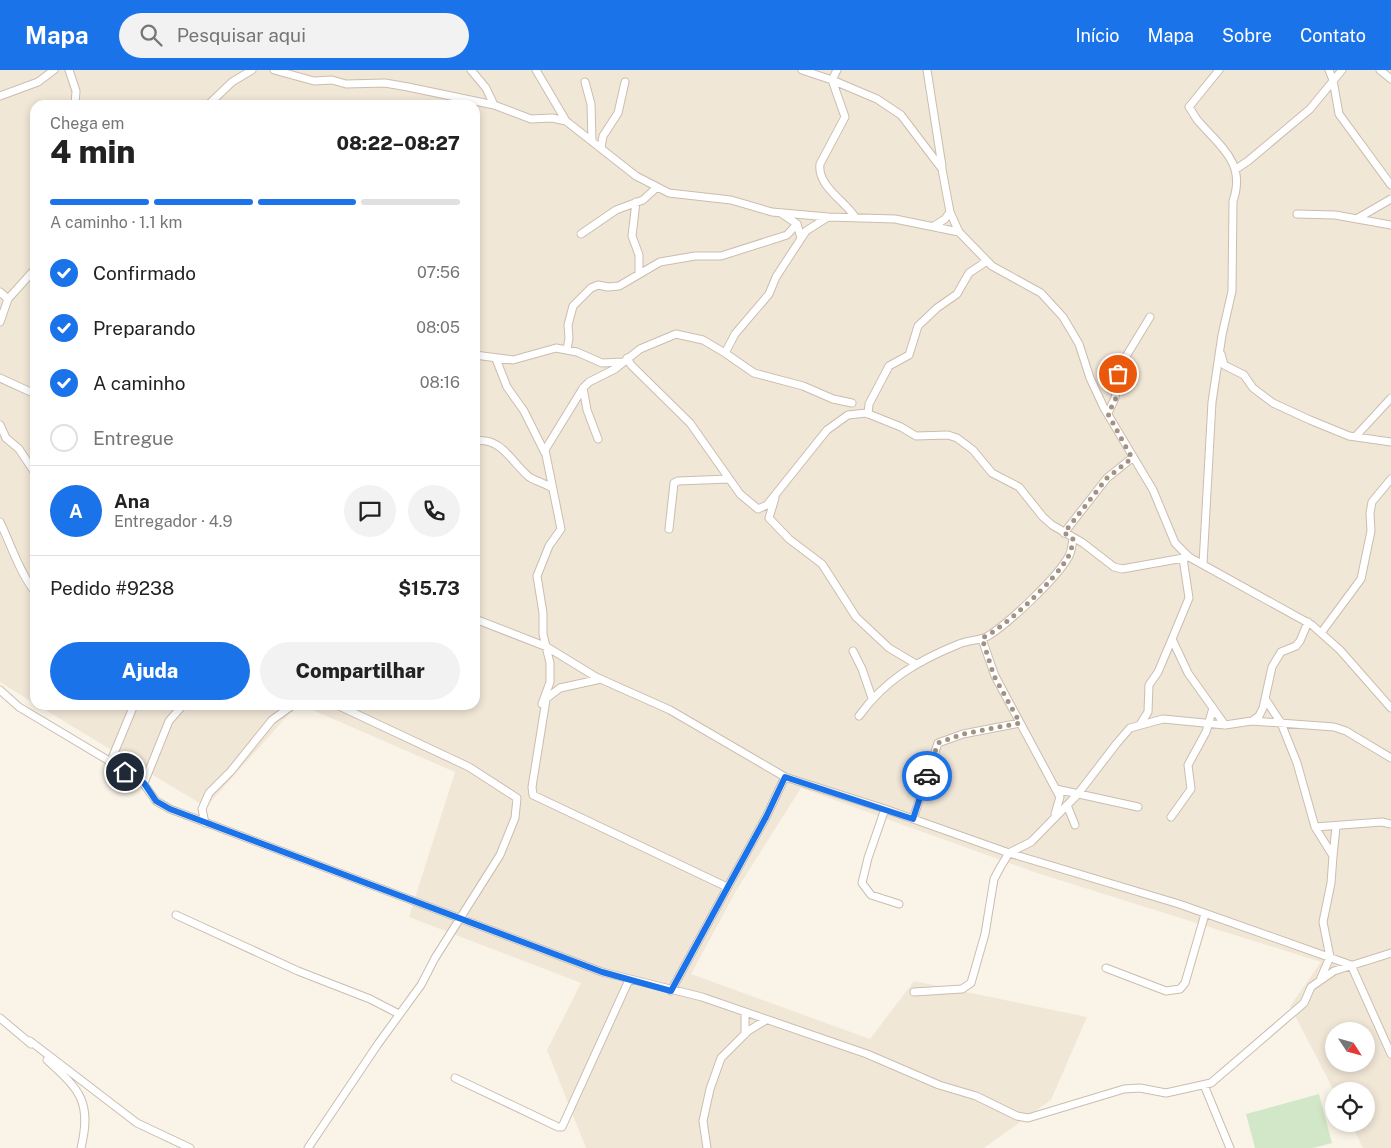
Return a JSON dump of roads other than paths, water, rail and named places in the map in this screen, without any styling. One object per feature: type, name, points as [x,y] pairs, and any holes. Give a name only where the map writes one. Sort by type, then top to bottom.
[{"type":"street","points":[[0,96],[38,82],[54,70]]},
{"type":"street","points":[[69,70],[76,91],[75,100]]},
{"type":"street","points":[[213,100],[232,82],[252,70]]},
{"type":"street","points":[[274,70],[314,80],[332,80],[346,84],[385,83],[470,100]]},
{"type":"street","points":[[471,70],[486,88],[494,105]]},
{"type":"street","points":[[536,70],[566,121],[636,176],[656,188],[678,195],[730,200],[780,213],[828,218],[895,219],[959,232]]},
{"type":"street","points":[[802,70],[832,80],[876,99],[901,115],[942,170]]},
{"type":"street","points":[[837,70],[832,80],[835,94],[845,116],[820,164],[820,173],[825,184],[845,202],[855,218]]},
{"type":"street","points":[[927,70],[950,212],[959,232],[987,261],[1041,293],[1058,308],[1079,344],[1090,378],[1108,414],[1158,502],[1175,544],[1186,557],[1203,564],[1308,622],[1360,670],[1391,708]]},
{"type":"street","points":[[1203,564],[1209,491],[1211,417],[1220,350],[1232,291],[1233,201],[1237,189],[1236,169],[1226,152],[1194,116],[1189,106],[1219,70]]},
{"type":"street","points":[[1329,70],[1333,80],[1339,114],[1391,185]]},
{"type":"street","points":[[1236,169],[1310,109],[1342,70]]},
{"type":"street","points":[[1380,70],[1391,79]]},
{"type":"street","points":[[585,82],[592,104],[592,141]]},
{"type":"street","points":[[601,148],[602,140],[618,113],[625,82]]},
{"type":"street","points":[[480,102],[494,105],[531,119],[552,118],[566,121]]},
{"type":"street","points":[[581,234],[616,210],[636,202],[656,188]]},
{"type":"street","points":[[1358,218],[1391,199]]},
{"type":"street","points":[[636,202],[632,236],[639,255],[639,274]]},
{"type":"street","points":[[934,226],[945,219],[950,212]]},
{"type":"street","points":[[780,213],[797,224],[801,238]]},
{"type":"street","points":[[1297,214],[1310,213],[1358,218],[1391,225]]},
{"type":"street","points":[[725,353],[735,334],[768,294],[776,277],[801,238],[809,229],[828,218]]},
{"type":"street","points":[[567,350],[569,320],[576,301],[595,286],[614,287],[660,262],[694,256],[716,257],[778,238],[790,233],[797,224]]},
{"type":"street","points":[[868,414],[869,404],[889,366],[909,355],[918,326],[937,308],[957,294],[969,273],[987,261]]},
{"type":"street","points":[[0,322],[8,299],[30,275]]},
{"type":"street","points":[[0,292],[8,299]]},
{"type":"street","points":[[1108,414],[1116,398],[1119,368],[1150,316]]},
{"type":"street","points":[[545,453],[583,388],[650,344],[679,333],[703,340],[754,373],[803,386],[833,399],[852,402]]},
{"type":"street","points":[[480,356],[513,360],[534,356],[544,350],[567,350],[600,362],[625,360],[690,423],[706,442],[740,494],[758,509],[764,508],[827,430],[848,415],[868,414],[901,426],[916,436],[948,435],[957,438],[973,450],[989,470],[1019,487],[1043,517],[1118,569],[1186,557]]},
{"type":"street","points":[[1220,350],[1224,365],[1244,376],[1253,388],[1273,403],[1355,437],[1391,442]]},
{"type":"street","points":[[496,359],[507,387],[524,411],[545,453],[562,529],[549,546],[537,580],[543,613],[543,634],[547,647],[550,682],[542,704],[560,688],[602,679]]},
{"type":"street","points":[[0,378],[30,392]]},
{"type":"street","points":[[583,388],[586,410],[598,439]]},
{"type":"street","points":[[1355,437],[1391,398]]},
{"type":"street","points":[[0,425],[6,438],[19,450],[30,466]]},
{"type":"street","points":[[480,441],[489,441],[500,447],[528,476],[542,481],[552,488]]},
{"type":"street","points":[[1064,533],[1107,478],[1132,458]]},
{"type":"street","points":[[669,529],[674,483],[678,481],[729,479]]},
{"type":"street","points":[[1321,633],[1361,579],[1371,531],[1370,514],[1372,502],[1391,479]]},
{"type":"street","points":[[776,494],[769,518],[789,540],[822,564],[856,617],[889,648],[916,664]]},
{"type":"street","points":[[0,522],[11,544],[12,553],[30,584]]},
{"type":"street","points":[[859,716],[872,698],[884,686],[916,664],[962,642],[982,638],[1018,612],[1061,568],[1069,556],[1073,538]]},
{"type":"street","points":[[1139,724],[1148,712],[1149,685],[1158,672],[1189,598],[1186,557]]},
{"type":"street","points":[[480,621],[547,647],[602,679],[670,710],[785,777],[885,809],[1009,853],[1137,890],[1351,964],[1391,1054]]},
{"type":"street","points":[[1252,721],[1259,716],[1266,700],[1272,667],[1281,652],[1296,646],[1300,641],[1308,622]]},
{"type":"street","points":[[982,638],[994,676],[1060,797],[1060,803],[1053,818]]},
{"type":"street","points":[[1172,639],[1188,673],[1225,725]]},
{"type":"street","points":[[853,651],[862,669],[872,698]]},
{"type":"street","points":[[0,690],[18,708],[80,743],[110,764],[144,783],[160,804],[205,823],[327,870],[629,980],[702,997],[867,1054],[939,1085],[976,1096],[1017,1116],[1028,1118],[1124,1089],[1140,1088],[1166,1093],[1214,1081],[1255,1043],[1304,1003],[1310,989],[1334,971],[1351,964],[1391,953]]},
{"type":"street","points":[[546,700],[532,786],[533,795],[727,887]]},
{"type":"street","points":[[1266,700],[1281,723],[1297,763],[1315,827],[1333,856]]},
{"type":"street","points":[[1171,817],[1190,793],[1188,765],[1206,732],[1213,708]]},
{"type":"street","points":[[110,764],[132,710]]},
{"type":"street","points":[[144,783],[169,721],[179,710]]},
{"type":"street","points":[[205,823],[202,809],[210,793],[231,771],[272,720],[285,710]]},
{"type":"street","points":[[308,1148],[399,1014],[421,985],[505,845],[515,818],[517,798],[469,767],[348,710]]},
{"type":"street","points":[[914,992],[962,989],[971,982],[985,934],[994,879],[1009,853],[1031,842],[1077,795],[1130,728],[1139,724],[1164,719],[1225,725],[1252,721],[1322,725],[1346,731],[1391,758]]},
{"type":"street","points":[[913,819],[938,743],[963,734],[1020,723]]},
{"type":"street","points":[[671,991],[766,817],[785,777]]},
{"type":"street","points":[[1056,789],[1138,807]]},
{"type":"street","points":[[1067,804],[1075,825]]},
{"type":"street","points":[[885,809],[862,884],[871,895],[899,904]]},
{"type":"street","points":[[1315,827],[1336,827],[1382,822],[1391,824]]},
{"type":"street","points":[[1319,982],[1330,957],[1323,922],[1331,883],[1336,827]]},
{"type":"street","points":[[1106,968],[1166,991],[1180,989],[1185,983],[1205,914]]},
{"type":"street","points":[[176,915],[298,971],[378,1002],[399,1014]]},
{"type":"street","points":[[455,1078],[558,1127],[562,1127],[629,980]]},
{"type":"street","points":[[744,1037],[745,1012]]},
{"type":"street","points":[[0,1018],[137,1123],[190,1148]]},
{"type":"street","points":[[707,1148],[703,1121],[710,1089],[721,1058],[748,1031],[766,1020]]},
{"type":"street","points":[[30,1041],[73,1084],[78,1092],[85,1121],[80,1148]]},
{"type":"street","points":[[1204,1085],[1230,1148]]}]
